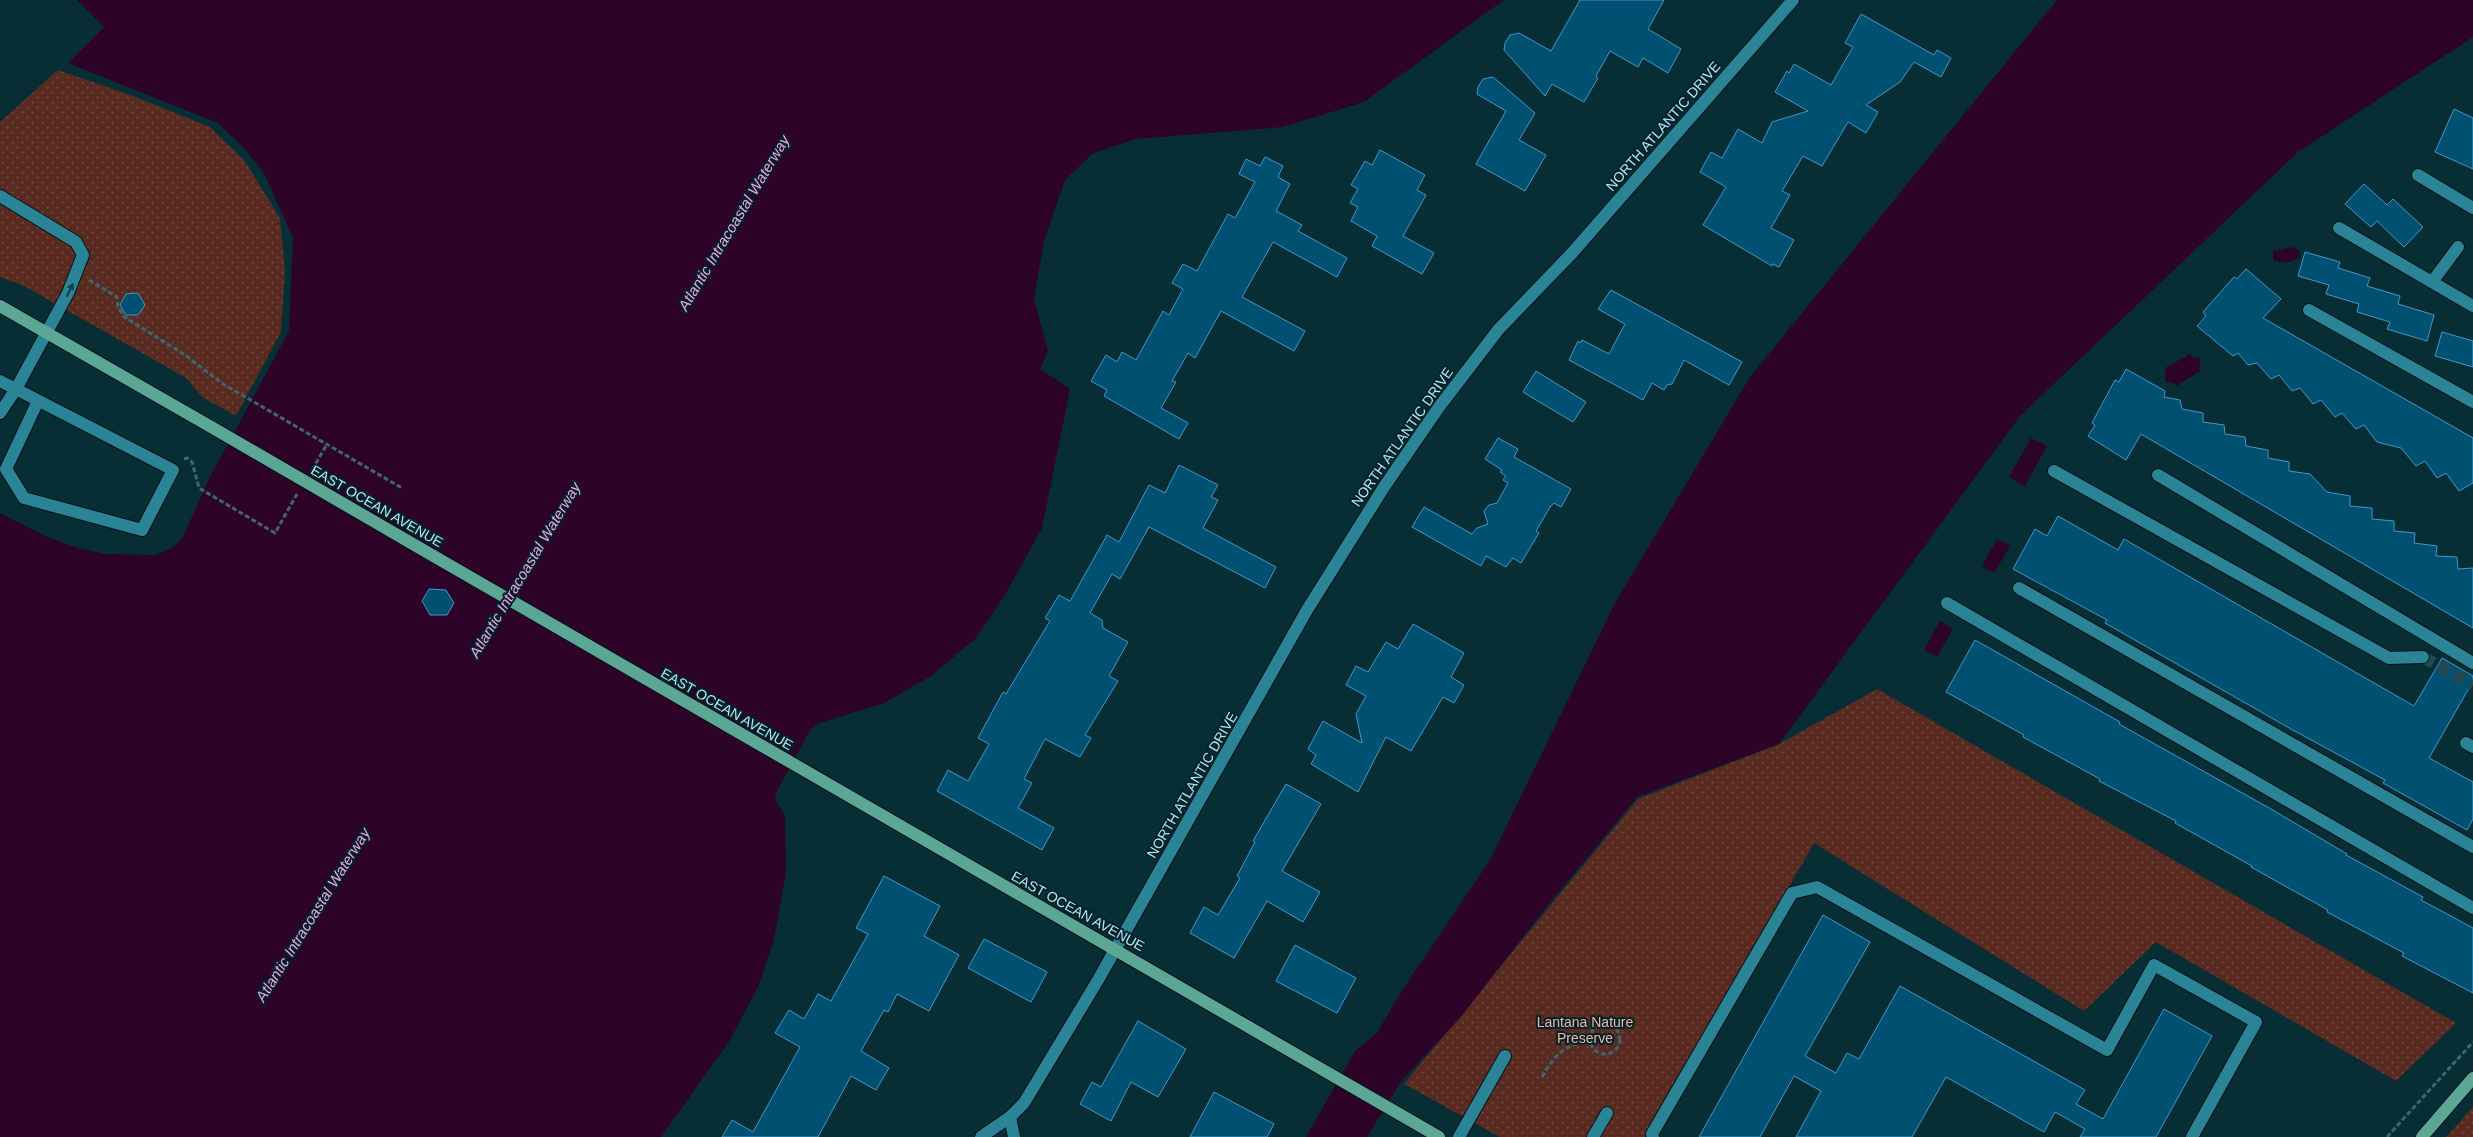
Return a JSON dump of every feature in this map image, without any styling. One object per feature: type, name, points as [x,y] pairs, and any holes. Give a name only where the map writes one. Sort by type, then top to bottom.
[{"type":"main road","name":"EAST OCEAN AVENUE","points":[[0,306],[1439,1137]]},
{"type":"main road","points":[[2422,1137],[2473,1078]]},
{"type":"street","name":"NORTH ATLANTIC DRIVE","points":[[981,1137],[1010,1118],[1024,1103],[1219,768],[1307,610],[1384,486],[1439,407],[1498,330],[1573,252],[1793,0]]},
{"type":"street","points":[[2418,175],[2473,208]]},
{"type":"street","points":[[0,196],[76,242],[83,255],[78,273],[47,333],[16,389],[0,413]]},
{"type":"street","points":[[2339,228],[2473,306]]},
{"type":"street","points":[[2432,282],[2458,248]]},
{"type":"street","points":[[2309,310],[2473,402]]},
{"type":"street","points":[[0,381],[173,470],[142,530],[24,498],[6,469],[38,401]]},
{"type":"street","points":[[2054,471],[2389,658],[2423,656]]},
{"type":"street","points":[[2158,475],[2473,663]]},
{"type":"street","points":[[2019,588],[2473,847]]},
{"type":"street","points":[[1947,603],[2473,908]]},
{"type":"street","points":[[1653,1137],[1652,1134],[1792,893],[1817,887],[2107,1050],[2154,965],[2256,1022],[2192,1137]]},
{"type":"street","points":[[1459,1137],[1505,1056]]},
{"type":"street","points":[[1593,1137],[1607,1114]]},
{"type":"street","points":[[1010,1118],[1014,1137]]},
{"type":"path","points":[[78,273],[117,297],[118,306],[123,316],[185,355],[223,384],[402,488]]},
{"type":"path","points":[[308,476],[327,444]]},
{"type":"path","points":[[187,458],[192,462],[199,488],[275,533],[299,492]]},
{"type":"path","points":[[1542,1077],[1553,1058],[1562,1050],[1579,1043],[1591,1043],[1600,1053],[1609,1053],[1617,1048],[1619,1035],[1610,1025],[1601,1025],[1594,1030],[1591,1043]]},
{"type":"path","points":[[2387,1137],[2473,1042]]},
{"type":"green space","points":[[58,70],[133,96],[210,127],[244,160],[280,218],[285,271],[281,332],[236,416],[202,397],[186,378],[24,286],[0,277],[0,122]]},
{"type":"green space","name":"Lantana Nature Preserve","points":[[1877,689],[2456,1023],[2396,1081],[2156,942],[2084,1011],[1814,843],[1645,1137],[1500,1137],[1404,1084],[1638,799],[1779,744]]},
{"type":"green space","points":[[2473,1107],[2473,1137],[2446,1137]]},
{"type":"water","name":"Atlantic Intracoastal Waterway","points":[[77,0],[1504,0],[1364,102],[1283,127],[1135,139],[1092,154],[1065,180],[1044,241],[1034,299],[1048,351],[1040,369],[1070,389],[1042,528],[1005,595],[976,638],[931,676],[882,704],[819,723],[810,730],[776,793],[775,800],[785,815],[786,873],[773,943],[758,987],[730,1040],[661,1137],[0,1137],[0,513],[48,537],[75,547],[105,554],[155,555],[173,547],[182,539],[210,477],[289,331],[293,238],[264,173],[245,149],[218,123],[68,63],[104,27]]},
{"type":"water","points":[[2057,0],[2473,0],[2473,37],[2298,152],[2020,416],[1779,744],[1637,797],[1552,900],[1460,1018],[1402,1080],[1367,1137],[1306,1137],[1355,1051],[1377,1033],[1401,992],[1490,860],[1615,603],[1750,377]]},
{"type":"water","points":[[2294,247],[2300,252],[2299,258],[2286,262],[2273,260],[2273,251]]},
{"type":"water","points":[[2190,354],[2192,357],[2201,358],[2200,371],[2176,386],[2174,383],[2166,382],[2165,368]]},
{"type":"water","points":[[2031,438],[2047,446],[2025,486],[2009,477]]},
{"type":"water","points":[[1997,539],[2010,546],[1994,573],[1982,566]]},
{"type":"water","points":[[1940,621],[1953,629],[1937,657],[1924,650]]},
{"type":"building","points":[[1580,0],[1664,0],[1648,29],[1681,49],[1668,73],[1643,58],[1638,67],[1610,51],[1596,76],[1598,78],[1584,102],[1552,84],[1545,96],[1504,50],[1505,43],[1510,35],[1519,33],[1551,51]]},
{"type":"building","points":[[1861,14],[1934,55],[1937,50],[1951,58],[1941,77],[1914,62],[1900,82],[1866,105],[1878,112],[1866,133],[1848,122],[1822,166],[1803,156],[1782,191],[1790,195],[1771,228],[1794,240],[1779,267],[1773,264],[1772,266],[1703,225],[1726,187],[1700,172],[1711,152],[1722,158],[1738,129],[1762,143],[1772,122],[1808,111],[1775,92],[1787,71],[1789,73],[1794,64],[1831,85],[1853,47],[1845,43]]},
{"type":"building","points":[[1493,77],[1535,113],[1519,140],[1546,155],[1525,191],[1476,164],[1506,111],[1477,94],[1478,87],[1483,79]]},
{"type":"building","points":[[2454,109],[2473,118],[2473,169],[2435,152]]},
{"type":"building","points":[[1380,150],[1425,175],[1417,190],[1426,195],[1403,236],[1434,253],[1422,274],[1372,246],[1377,236],[1351,221],[1358,207],[1350,203],[1358,189],[1351,185],[1365,161],[1372,165]]},
{"type":"building","points":[[1265,157],[1283,166],[1278,177],[1290,184],[1276,211],[1302,225],[1298,231],[1347,258],[1337,277],[1273,242],[1242,297],[1305,331],[1294,351],[1221,311],[1195,358],[1188,353],[1172,381],[1176,382],[1161,408],[1188,423],[1179,439],[1104,396],[1107,390],[1091,381],[1106,355],[1117,362],[1122,352],[1136,360],[1163,311],[1169,315],[1183,289],[1172,283],[1183,264],[1197,271],[1228,214],[1235,218],[1255,182],[1239,174],[1246,159],[1260,166]]},
{"type":"building","points":[[2364,184],[2387,205],[2393,199],[2423,227],[2404,247],[2377,221],[2371,227],[2345,204]]},
{"type":"building","points":[[2305,252],[2340,262],[2338,268],[2370,278],[2367,286],[2400,296],[2398,304],[2434,315],[2427,341],[2387,329],[2390,322],[2357,312],[2359,304],[2326,294],[2329,285],[2298,276]]},
{"type":"building","points":[[2246,269],[2281,299],[2263,318],[2473,438],[2473,483],[2459,491],[2446,473],[2437,478],[2425,461],[2416,466],[2401,448],[2377,442],[2364,425],[2356,429],[2342,413],[2335,417],[2321,400],[2313,404],[2300,388],[2292,391],[2279,375],[2271,379],[2257,363],[2248,365],[2238,353],[2233,356],[2197,326],[2206,316],[2203,312],[2234,277],[2237,279]]},
{"type":"building","points":[[1611,290],[1742,362],[1729,385],[1684,360],[1672,384],[1667,385],[1664,390],[1652,383],[1643,400],[1569,360],[1578,341],[1580,343],[1582,340],[1609,354],[1625,324],[1598,309]]},
{"type":"building","points":[[138,293],[145,305],[138,315],[126,315],[120,305],[126,294]]},
{"type":"building","points":[[2442,332],[2473,341],[2473,367],[2435,356]]},
{"type":"building","points":[[2126,369],[2165,391],[2164,397],[2180,400],[2182,409],[2203,413],[2203,422],[2224,425],[2225,434],[2245,437],[2246,446],[2268,450],[2268,458],[2289,462],[2289,471],[2310,474],[2327,492],[2350,496],[2350,506],[2372,508],[2372,519],[2394,521],[2394,531],[2415,533],[2414,543],[2437,546],[2436,556],[2457,557],[2458,569],[2473,568],[2473,628],[2141,434],[2126,460],[2088,436],[2095,425],[2092,423],[2115,380],[2119,382]]},
{"type":"building","points":[[1536,371],[1586,402],[1573,422],[1523,392]]},
{"type":"building","points":[[1498,438],[1518,449],[1514,457],[1571,489],[1561,507],[1554,503],[1550,507],[1536,531],[1539,533],[1521,563],[1513,558],[1506,567],[1486,556],[1481,566],[1412,527],[1424,507],[1472,534],[1477,528],[1488,524],[1484,511],[1489,505],[1497,503],[1508,483],[1503,480],[1506,476],[1500,472],[1502,470],[1485,459]]},
{"type":"building","points":[[1179,465],[1218,485],[1211,497],[1218,500],[1203,528],[1276,567],[1265,588],[1149,527],[1120,579],[1112,574],[1090,613],[1102,620],[1103,628],[1128,642],[1109,676],[1118,681],[1085,735],[1091,738],[1080,757],[1045,739],[1024,779],[1032,783],[1018,808],[1054,828],[1042,850],[937,791],[948,770],[968,781],[989,744],[978,738],[1003,692],[1006,694],[1050,621],[1045,618],[1059,595],[1070,601],[1107,535],[1119,542],[1149,485],[1165,493]]},
{"type":"building","points":[[2058,516],[2118,550],[2124,539],[2414,706],[2442,658],[2473,676],[2473,681],[2429,758],[2473,782],[2473,819],[2467,830],[2383,783],[2385,780],[2105,623],[2107,620],[2013,569],[2035,529],[2047,536]]},
{"type":"building","points":[[429,589],[446,590],[454,603],[447,615],[430,615],[422,601]]},
{"type":"building","points":[[1413,624],[1464,653],[1451,677],[1464,685],[1454,703],[1443,697],[1411,751],[1386,737],[1358,792],[1311,764],[1316,755],[1308,749],[1323,721],[1362,743],[1356,714],[1366,696],[1346,685],[1356,666],[1368,672],[1386,642],[1398,649]]},
{"type":"building","points":[[1975,640],[2120,722],[2119,724],[2271,809],[2346,855],[2423,897],[2421,900],[2473,928],[2473,993],[2402,956],[2404,953],[2327,912],[2328,910],[2175,823],[2176,821],[2099,781],[2100,779],[1946,692]]},
{"type":"building","points":[[1286,784],[1321,804],[1282,871],[1320,892],[1303,922],[1267,901],[1234,958],[1190,933],[1204,907],[1218,915],[1240,878],[1237,876],[1255,842],[1253,841]]},
{"type":"building","points":[[884,876],[940,906],[924,936],[959,955],[929,1011],[897,994],[888,1012],[884,1010],[861,1051],[889,1068],[876,1090],[851,1076],[818,1137],[722,1137],[732,1120],[753,1132],[800,1047],[775,1033],[789,1010],[804,1019],[818,994],[831,1001],[868,934],[856,928]]},
{"type":"building","points":[[1823,915],[1870,942],[1805,1056],[1836,1073],[1847,1053],[1859,1059],[1900,986],[2085,1090],[2076,1104],[2103,1119],[2164,1009],[2212,1036],[2156,1137],[2080,1137],[2085,1129],[2055,1112],[2044,1132],[1946,1077],[1912,1137],[1796,1137],[1821,1091],[1794,1076],[1760,1137],[1699,1137]]},
{"type":"building","points":[[984,939],[1047,972],[1031,1002],[968,968]]},
{"type":"building","points":[[1295,945],[1356,978],[1337,1013],[1276,981]]},
{"type":"building","points":[[1138,1021],[1186,1049],[1158,1097],[1131,1082],[1111,1121],[1080,1104],[1092,1082],[1101,1087]]},
{"type":"building","points":[[1214,1092],[1274,1124],[1267,1137],[1190,1137]]},
{"type":"tunnel","points":[[2423,657],[2473,685]]}]
